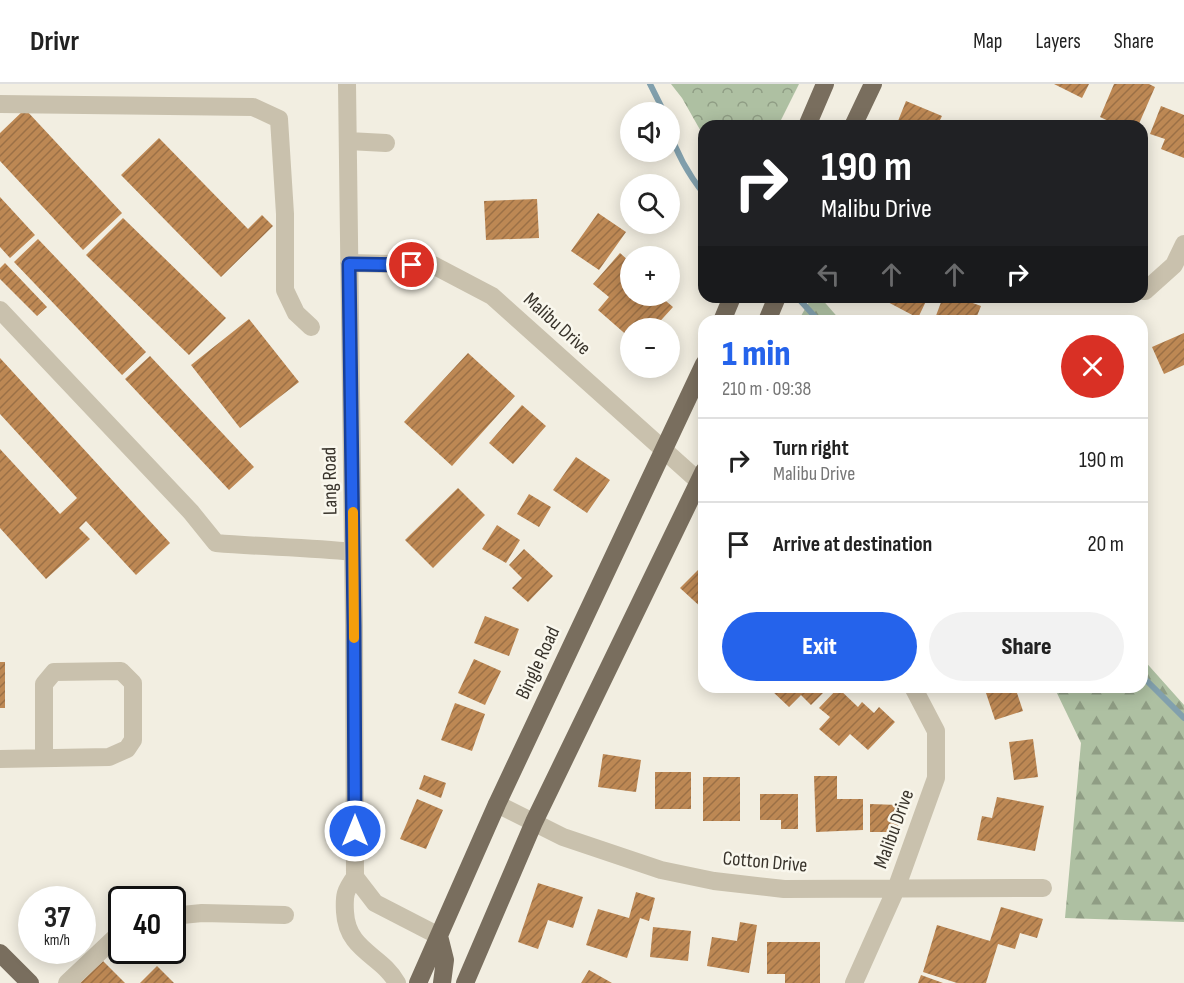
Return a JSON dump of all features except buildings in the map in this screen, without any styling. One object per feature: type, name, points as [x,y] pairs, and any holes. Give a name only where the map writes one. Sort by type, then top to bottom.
[{"type":"main road","points":[[810,120],[825,84]]},
{"type":"main road","points":[[857,120],[873,84]]},
{"type":"main road","name":"Bingle Road","points":[[418,983],[497,804],[698,377]]},
{"type":"main road","points":[[465,983],[534,822],[698,488]]},
{"type":"main road","points":[[439,936],[445,960],[442,983]]},
{"type":"main road","points":[[0,952],[30,983]]},
{"type":"street","name":"Lang Road","points":[[347,84],[355,877],[345,891],[348,927],[355,942],[392,972],[397,983]]},
{"type":"street","points":[[0,104],[253,107],[279,119],[285,214],[285,290],[296,313],[311,327]]},
{"type":"street","points":[[348,141],[386,143]]},
{"type":"street","points":[[1148,288],[1174,265],[1184,244]]},
{"type":"street","name":"Malibu Drive","points":[[349,264],[433,265],[492,296],[663,450],[698,477]]},
{"type":"street","points":[[0,310],[191,512],[216,543],[353,552]]},
{"type":"street","points":[[0,759],[44,758],[109,756],[127,749],[133,740],[133,683],[121,671],[54,672],[44,684],[44,758]]},
{"type":"street","name":"Malibu Drive","points":[[854,983],[896,889],[936,778],[936,731],[917,693]]},
{"type":"street","name":"Cotton Drive","points":[[497,804],[563,837],[661,870],[714,881],[784,889],[1043,888]]},
{"type":"street","points":[[355,877],[375,903],[439,936]]},
{"type":"street","points":[[186,915],[285,915]]},
{"type":"street","points":[[67,983],[108,944]]},
{"type":"green space","points":[[671,84],[799,84],[781,120],[698,120],[698,126]]},
{"type":"green space","points":[[808,303],[825,303],[836,315],[802,315]]},
{"type":"green space","points":[[1148,665],[1184,705],[1184,922],[1065,918],[1081,743],[1057,693],[1148,693]]},
{"type":"waterway","points":[[650,84],[659,102]]},
{"type":"waterway","points":[[680,157],[698,186]]},
{"type":"waterway","points":[[802,303],[814,315]]},
{"type":"waterway","points":[[1148,682],[1184,718]]},
{"type":"slow traffic","points":[[353,512],[354,638]]},
{"type":"route","points":[[355,831],[349,264],[412,265]]}]
